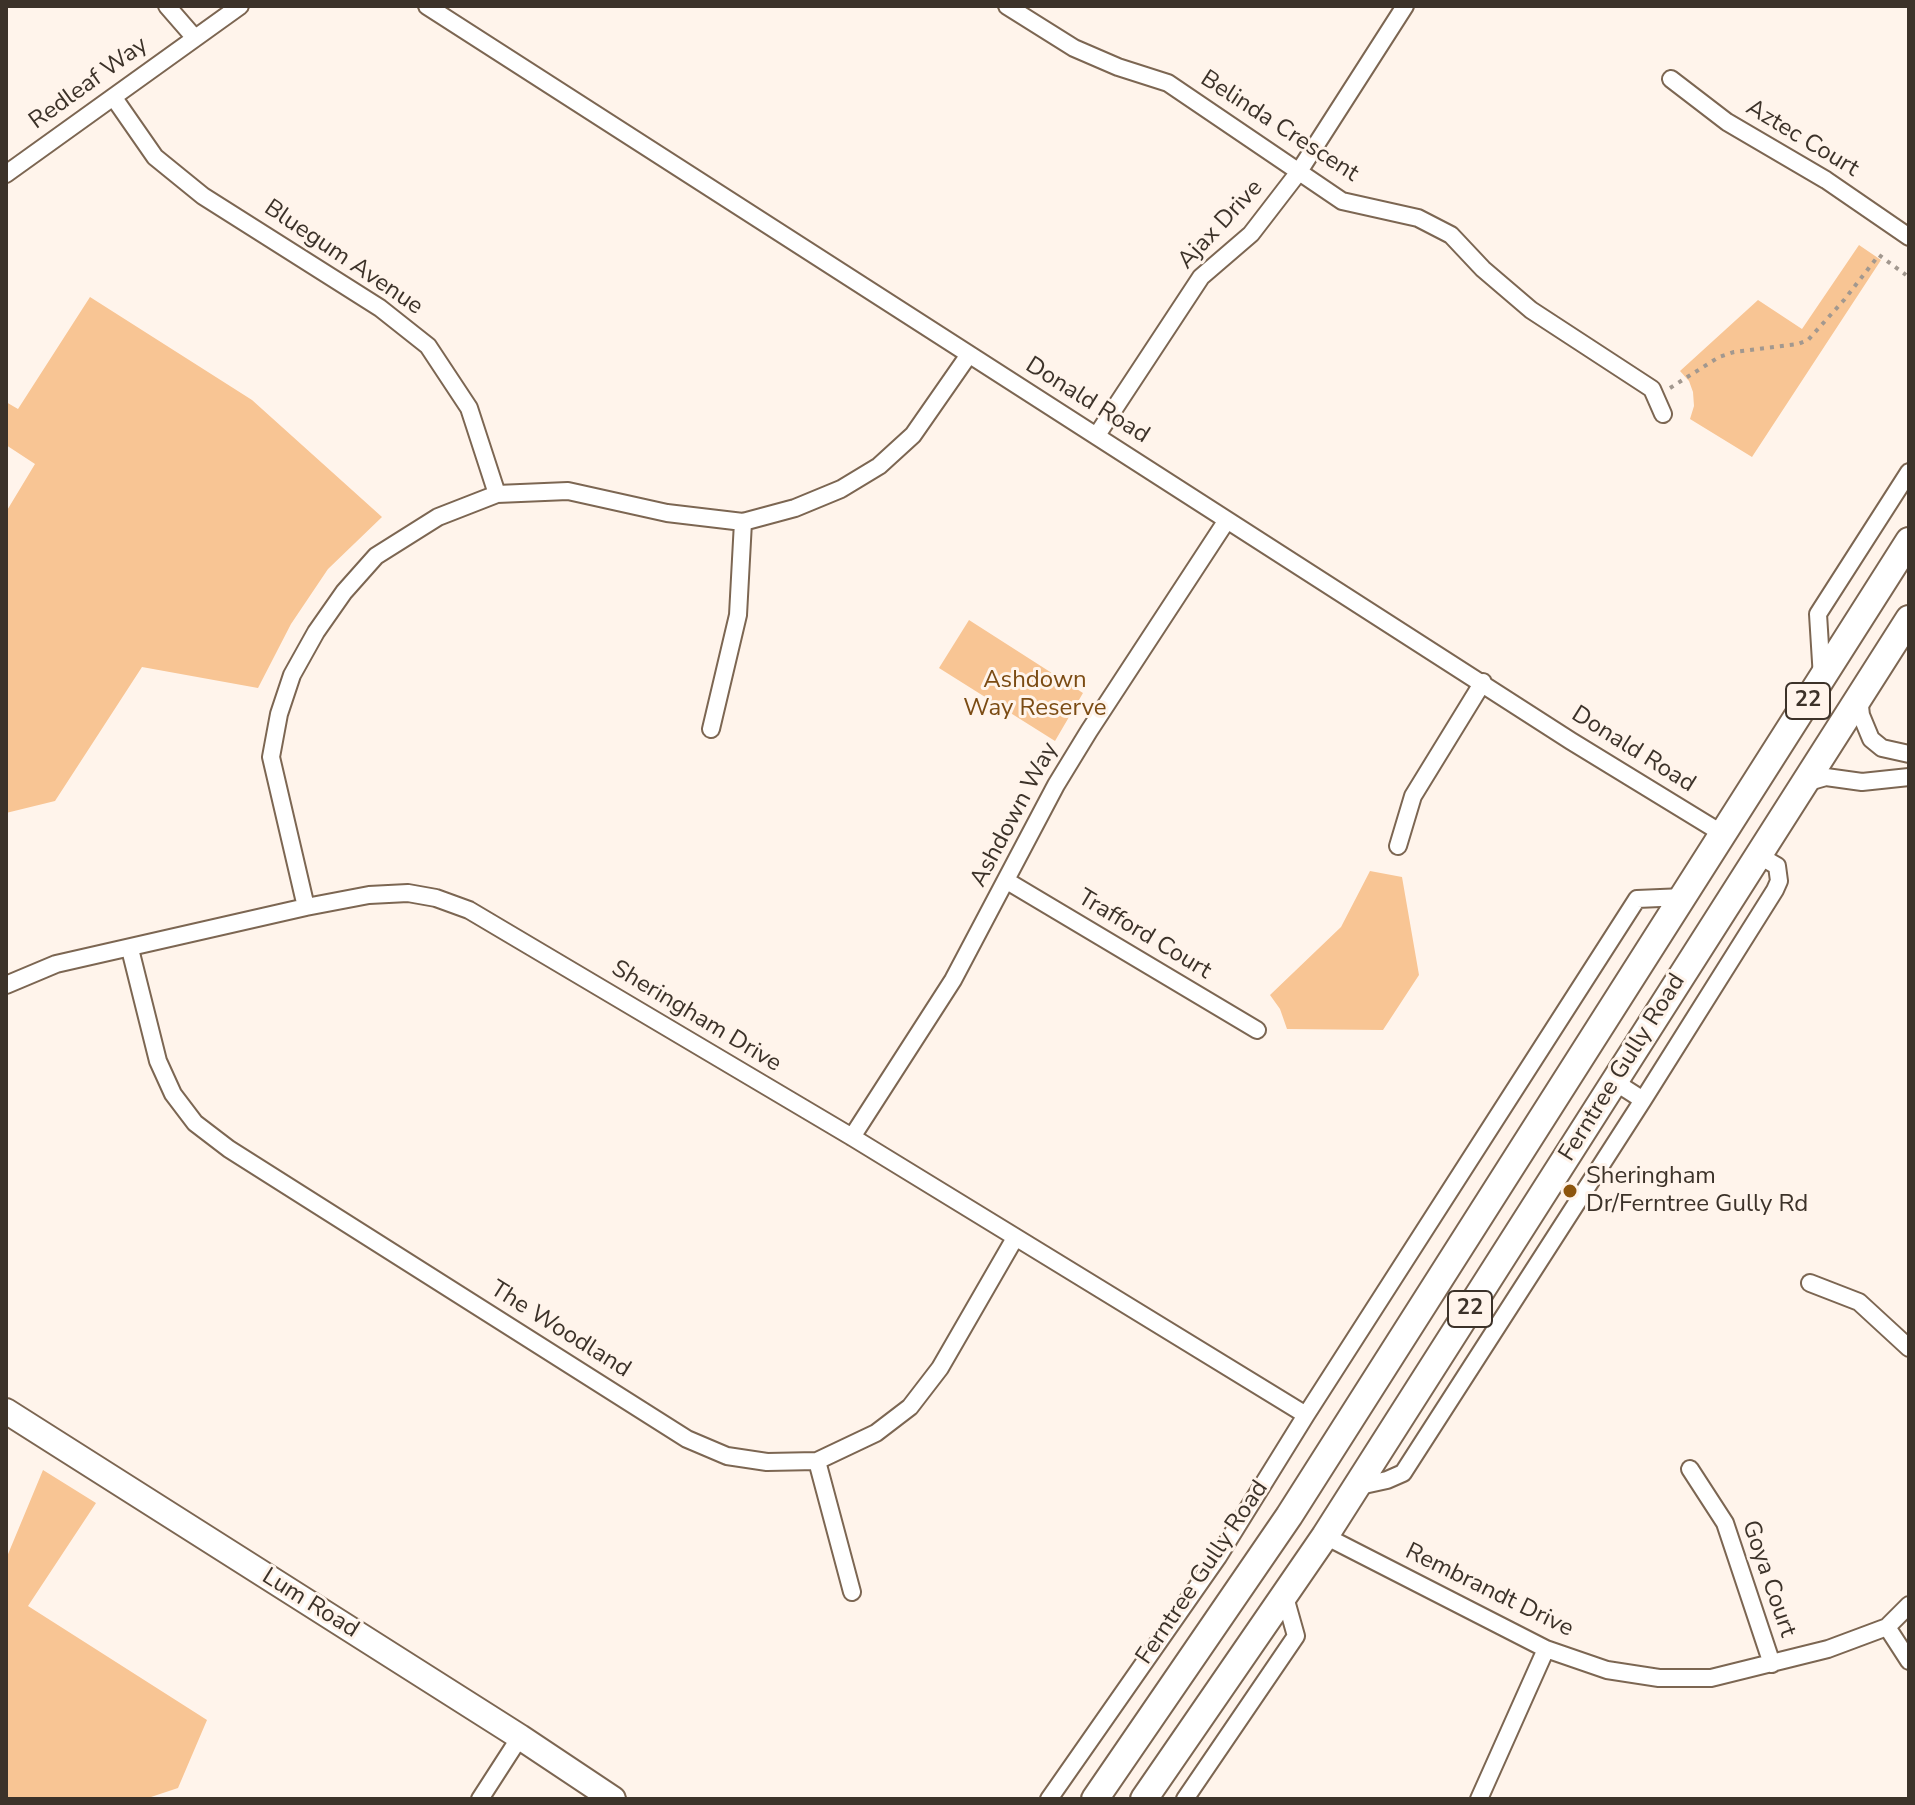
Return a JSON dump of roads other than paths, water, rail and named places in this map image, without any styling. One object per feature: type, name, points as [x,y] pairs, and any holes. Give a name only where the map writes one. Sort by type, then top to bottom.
[{"type":"main road","name":"Ferntree Gully Road","points":[[1095,1799],[1289,1516],[1900,561],[1909,541]]},
{"type":"main road","name":"Ferntree Gully Road","points":[[1144,1799],[1325,1536],[1909,619]]},
{"type":"main road","points":[[1723,834],[1758,855]]},
{"type":"main road","points":[[1289,1516],[1325,1536]]},
{"type":"street","points":[[167,6],[194,37]]},
{"type":"street","name":"Redleaf Way","points":[[6,174],[240,6]]},
{"type":"street","name":"Donald Road","points":[[427,6],[968,356],[1097,435],[1571,741],[1723,834]]},
{"type":"street","name":"Belinda Crescent","points":[[1007,6],[1074,48],[1118,67],[1168,83],[1342,201],[1418,218],[1451,235],[1483,269],[1531,310],[1652,389],[1659,407]]},
{"type":"street","name":"Ajax Drive","points":[[1097,435],[1201,277],[1251,234],[1298,173],[1405,6]]},
{"type":"street","name":"Aztec Court","points":[[1671,79],[1727,122],[1826,180],[1909,237]]},
{"type":"street","name":"Bluegum Avenue","points":[[114,98],[155,157],[203,196],[380,308],[428,346],[469,408],[497,494]]},
{"type":"street","points":[[306,907],[271,757],[279,714],[292,675],[316,632],[344,592],[376,556],[438,517],[497,494],[568,491],[667,513],[743,522],[795,508],[841,489],[879,466],[913,435],[968,356]]},
{"type":"street","points":[[1806,633],[1909,472]]},
{"type":"street","name":"Ashdown Way","points":[[852,1137],[953,980],[1056,785],[1227,520]]},
{"type":"street","points":[[711,729],[738,615],[743,522]]},
{"type":"street","points":[[1818,614],[1822,679]]},
{"type":"street","points":[[1398,846],[1413,796],[1483,682]]},
{"type":"street","points":[[1859,698],[1861,715],[1871,739],[1882,748],[1909,754]]},
{"type":"street","points":[[1805,783],[1826,777],[1877,782],[1909,777]]},
{"type":"street","points":[[1355,1487],[1403,1473],[1643,1100],[1775,890],[1779,881],[1777,866],[1758,855]]},
{"type":"street","name":"Trafford Court","points":[[1007,881],[1257,1030]]},
{"type":"street","name":"Sheringham Drive","points":[[6,985],[56,964],[306,907],[369,895],[408,893],[436,898],[469,910],[852,1137],[1306,1415]]},
{"type":"street","name":"Ferntree Gully Road","points":[[1049,1799],[1218,1557],[1637,899],[1684,897]]},
{"type":"street","name":"The Woodland","points":[[130,949],[158,1061],[173,1094],[195,1123],[229,1149],[687,1439],[727,1456],[767,1462],[817,1461],[876,1433],[910,1407],[940,1368],[1015,1238]]},
{"type":"street","points":[[1615,1082],[1643,1100]]},
{"type":"street","points":[[1810,1283],[1859,1302],[1909,1348]]},
{"type":"street","name":"Lum Road","points":[[6,1411],[613,1799]]},
{"type":"street","points":[[817,1461],[852,1592]]},
{"type":"street","name":"Goya Court","points":[[1690,1469],[1725,1523],[1772,1664]]},
{"type":"street","name":"Rembrandt Drive","points":[[1325,1536],[1546,1649],[1607,1670],[1659,1678],[1711,1678],[1828,1649],[1887,1627],[1909,1605]]},
{"type":"street","points":[[1185,1799],[1296,1636],[1285,1597]]},
{"type":"street","points":[[1887,1627],[1909,1661]]},
{"type":"street","points":[[1479,1799],[1546,1649]]},
{"type":"street","points":[[480,1799],[520,1737]]},
{"type":"place","name":"Sheringham Dr/Ferntree Gully Rd","points":[[1570,1191]]},
{"type":"park label","name":"Ashdown Way Reserve","points":[[1035,695]]}]
